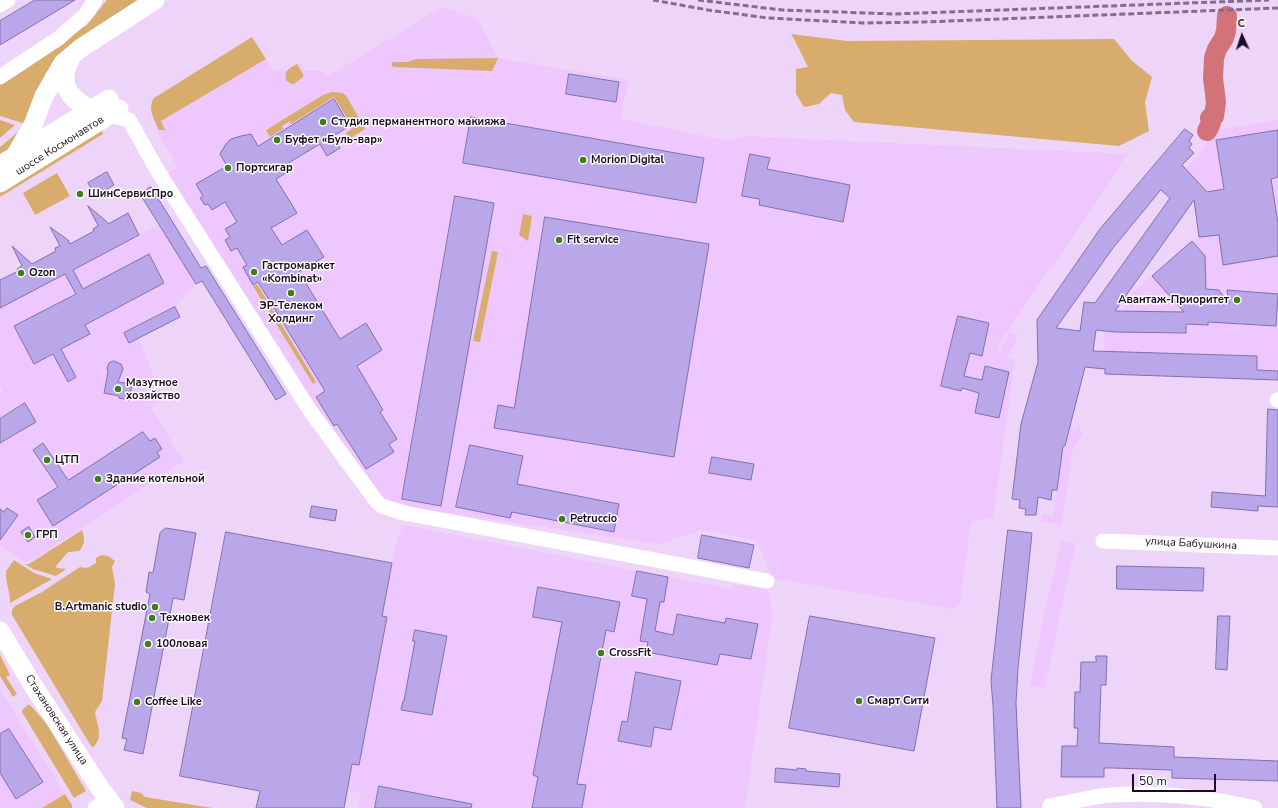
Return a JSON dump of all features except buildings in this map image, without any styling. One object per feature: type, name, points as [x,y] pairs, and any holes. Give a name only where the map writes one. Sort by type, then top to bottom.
[{"type":"main road","points":[[7,160],[33,125],[51,84],[63,63],[74,54],[155,0]]},
{"type":"main road","points":[[74,54],[64,73],[65,84],[72,97],[81,105],[92,110],[113,108]]},
{"type":"main road","name":"шоссе Космонавтов","points":[[0,183],[113,108]]},
{"type":"main road","name":"шоссе Космонавтов","points":[[7,160],[92,110]]},
{"type":"main road","name":"Стахановская улица","points":[[0,631],[106,805]]},
{"type":"street","points":[[0,5],[8,0]]},
{"type":"street","points":[[0,77],[59,38],[86,14],[95,0]]},
{"type":"street","points":[[113,108],[129,120],[162,178],[311,412],[368,491],[382,506],[404,513],[767,581]]},
{"type":"street","name":"улица Бабушкина","points":[[1103,541],[1278,548]]},
{"type":"street","points":[[1050,806],[1110,795],[1166,795],[1228,802],[1255,808]]},
{"type":"shaded area","points":[[107,0],[144,0],[57,60],[46,73],[36,95],[26,124],[0,116],[0,83],[87,25]]},
{"type":"shaded area","points":[[442,7],[478,19],[498,58],[629,80],[620,119],[729,141],[744,136],[1127,154],[1059,258],[1045,275],[996,349],[1015,361],[993,517],[971,522],[960,603],[956,608],[952,609],[772,578],[756,540],[701,530],[660,544],[426,510],[400,511],[385,501],[321,419],[167,175],[177,167],[154,125],[266,59],[272,69],[287,70],[299,63],[305,71],[322,71],[327,77]]},
{"type":"shaded area","points":[[791,34],[847,41],[1114,39],[1132,61],[1152,77],[1145,102],[1149,131],[1119,146],[854,122],[845,110],[842,95],[831,93],[819,104],[804,107],[796,94],[796,69],[808,67]]},
{"type":"shaded area","points":[[252,37],[266,59],[161,121],[165,130],[159,130],[151,110],[154,98]]},
{"type":"shaded area","points":[[498,58],[492,71],[393,67],[391,64],[393,62],[408,62],[416,59]]},
{"type":"shaded area","points":[[297,64],[303,74],[303,77],[294,84],[291,84],[286,80],[286,74],[288,70]]},
{"type":"shaded area","points":[[332,92],[343,93],[347,97],[365,129],[349,139],[346,133],[353,128],[334,97],[291,124],[290,121],[282,126],[283,129],[270,137],[266,130],[323,95]]},
{"type":"shaded area","points":[[0,120],[15,125],[0,138]]},
{"type":"shaded area","points":[[1278,120],[1278,380],[1105,374],[1103,331],[1122,332],[1124,299],[1192,241],[1199,237],[1209,236],[1185,168],[1200,154],[1212,131]]},
{"type":"shaded area","points":[[23,128],[19,141],[0,158],[0,147]]},
{"type":"shaded area","points":[[100,128],[103,134],[0,197],[0,190]]},
{"type":"shaded area","points":[[57,173],[70,196],[35,215],[23,193]]},
{"type":"shaded area","points":[[523,214],[532,216],[528,241],[519,235]]},
{"type":"shaded area","points":[[159,224],[196,284],[175,307],[180,317],[139,338],[163,401],[151,408],[184,461],[28,563],[0,546],[0,393],[3,391],[0,386],[0,308]]},
{"type":"shaded area","points":[[492,251],[498,252],[480,342],[473,341]]},
{"type":"shaded area","points":[[257,284],[316,382],[313,384],[253,286]]},
{"type":"shaded area","points":[[1010,331],[1018,336],[1008,355],[1000,351]]},
{"type":"shaded area","points":[[1078,425],[1083,434],[1073,447],[1062,525],[1041,521],[1042,514],[1053,516],[1063,446],[1065,446],[1070,431]]},
{"type":"shaded area","points":[[403,525],[731,589],[733,584],[767,590],[773,611],[745,808],[358,808],[361,793],[347,791],[352,764],[359,765],[387,617],[382,616],[395,548]]},
{"type":"shaded area","points":[[82,530],[84,539],[82,546],[79,551],[68,552],[56,566],[57,568],[66,569],[56,576],[33,569],[25,564],[29,564]]},
{"type":"shaded area","points":[[1062,540],[1076,543],[1045,688],[1030,685],[1044,613]]},
{"type":"shaded area","points":[[101,555],[108,556],[115,561],[112,567],[115,584],[102,701],[95,712],[99,735],[93,747],[12,615],[12,610],[15,606],[42,592],[80,567],[87,568],[92,566],[96,563],[96,558]]},
{"type":"shaded area","points":[[14,560],[34,573],[52,579],[10,603],[6,571]]},
{"type":"shaded area","points":[[0,655],[10,675],[6,677],[17,694],[13,697],[0,676]]},
{"type":"shaded area","points":[[0,690],[65,794],[42,808],[0,808]]},
{"type":"shaded area","points":[[28,705],[30,705],[47,724],[86,791],[74,798],[22,712]]},
{"type":"shaded area","points":[[132,791],[141,793],[145,797],[212,808],[147,808],[130,800]]},
{"type":"shaded area","points":[[65,794],[72,805],[72,808],[42,808]]},
{"type":"waterway","points":[[1207,131],[1211,123],[1210,118],[1214,116],[1216,102],[1213,78],[1214,58],[1217,49],[1224,38],[1227,16]]},
{"type":"railway","points":[[653,0],[708,10],[768,18],[864,23],[1278,8]]},
{"type":"railway","points":[[698,0],[782,10],[894,14],[1269,0]]},
{"type":"place","name":"Студия перманентного макияжа","points":[[323,122]]},
{"type":"place","name":"Буфет «Буль-вар»","points":[[277,140]]},
{"type":"place","name":"Morion Digital","points":[[583,160]]},
{"type":"place","name":"Портсигар","points":[[228,168]]},
{"type":"place","name":"ШинСервисПро","points":[[80,194]]},
{"type":"place","name":"Fit service","points":[[559,240]]},
{"type":"place","name":"Гастромаркет «Kombinat»","points":[[254,272]]},
{"type":"place","name":"Ozon","points":[[21,273]]},
{"type":"place","name":"ЭР-Телеком Холдинг","points":[[291,293]]},
{"type":"place","name":"Авантаж-Приоритет","points":[[1237,300]]},
{"type":"place","name":"Мазутное хозяйство","points":[[118,389]]},
{"type":"place","name":"ЦТП","points":[[47,460]]},
{"type":"place","name":"Здание котельной","points":[[98,479]]},
{"type":"place","name":"Petruccio","points":[[562,519]]},
{"type":"place","name":"ГРП","points":[[28,535]]},
{"type":"place","name":"B.Artmanic studio","points":[[155,607]]},
{"type":"place","name":"Техновек","points":[[152,618]]},
{"type":"place","name":"100ловая","points":[[148,644]]},
{"type":"place","name":"CrossFit","points":[[601,653]]},
{"type":"place","name":"Смарт Сити","points":[[859,701]]},
{"type":"place","name":"Coffee Like","points":[[137,702]]}]
